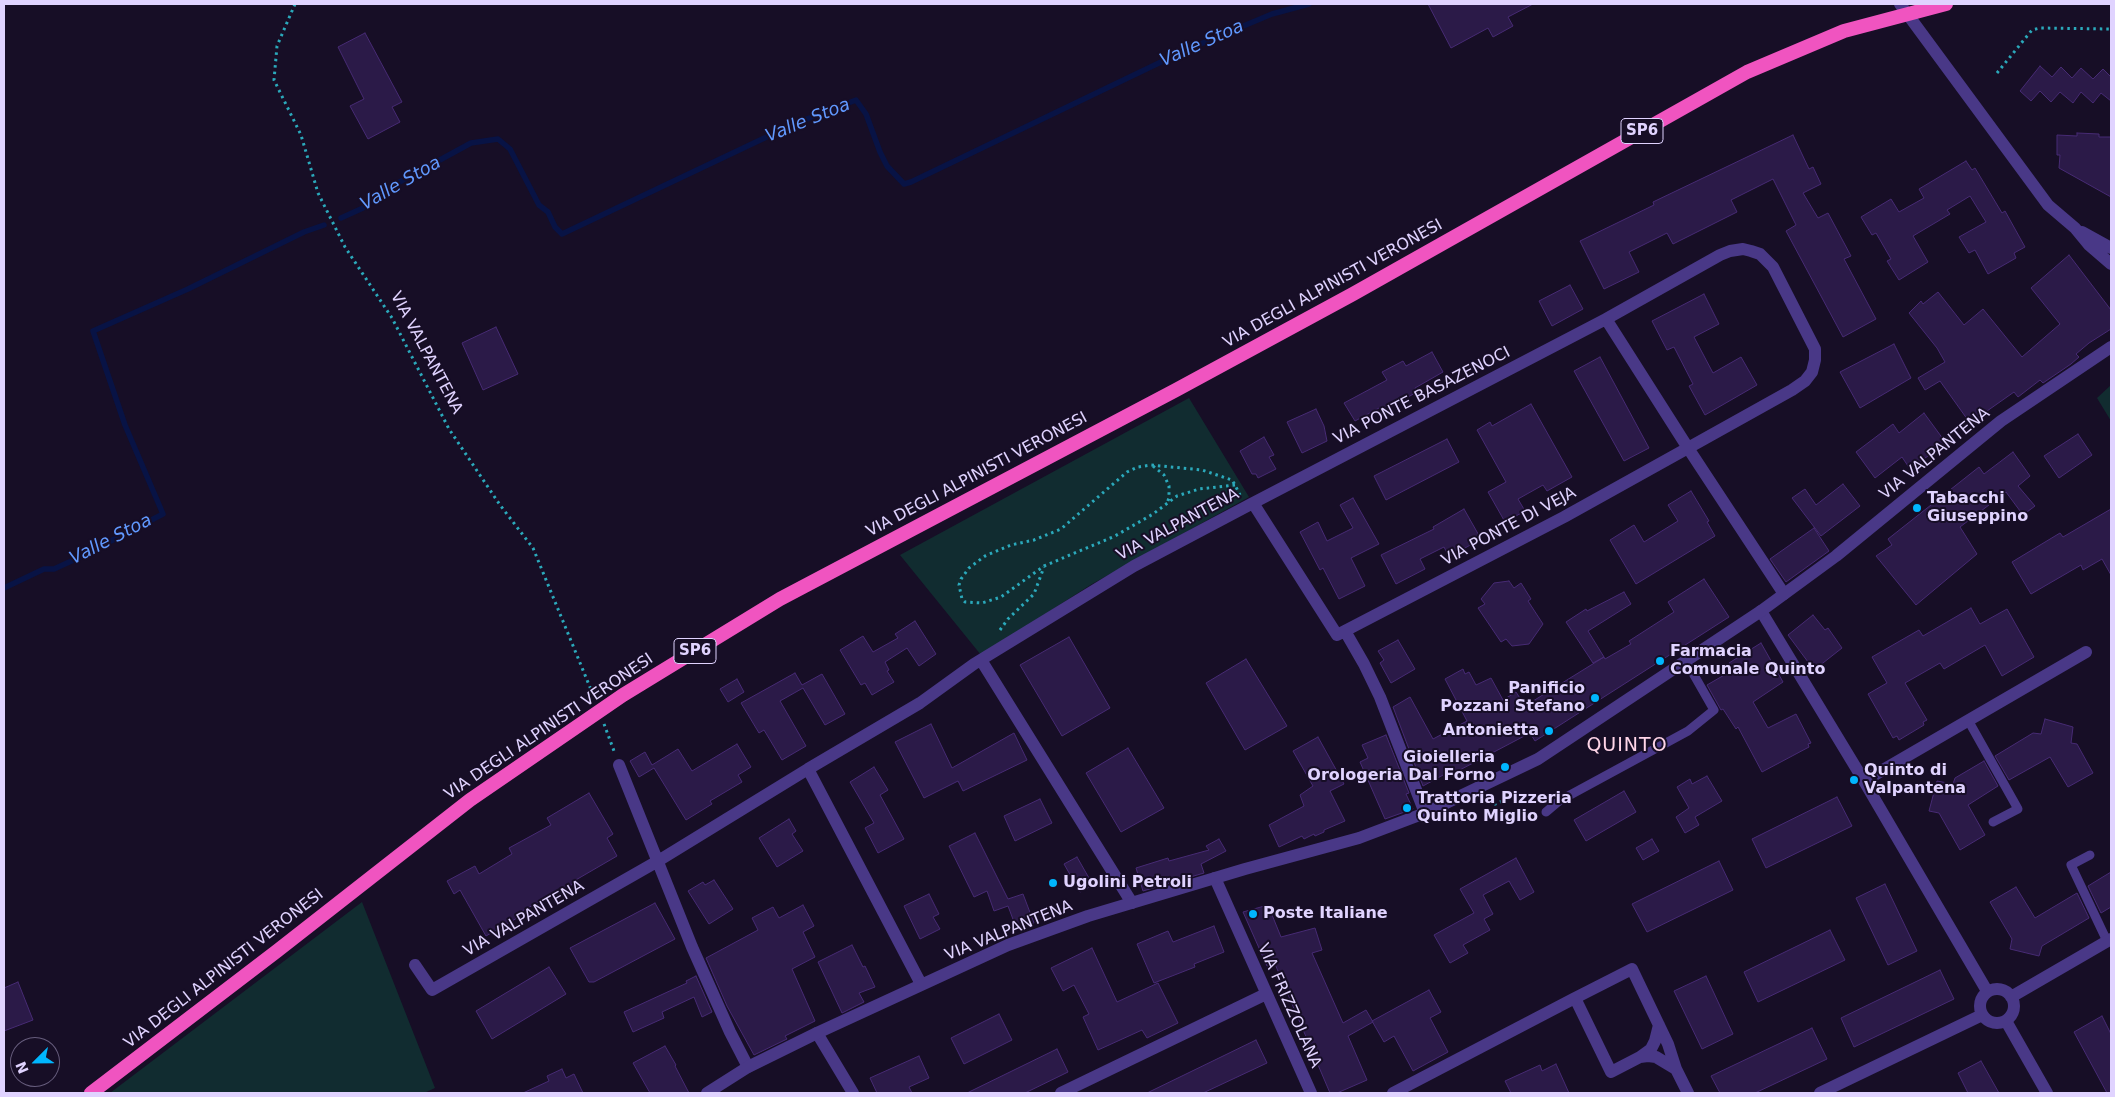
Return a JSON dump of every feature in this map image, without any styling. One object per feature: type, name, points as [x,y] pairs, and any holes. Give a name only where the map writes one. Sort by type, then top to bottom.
[{"type":"highway","name":"VIA DEGLI ALPINISTI VERONESI","points":[[91,1093],[277,952],[470,800],[623,695],[780,599],[1176,390],[1353,294],[1747,72],[1844,31],[1946,4]]},
{"type":"street","points":[[1900,4],[2048,205],[2076,228],[2111,248]]},
{"type":"street","points":[[2076,228],[2089,245],[2111,264]]},
{"type":"street","name":"VIA PONTE DI VEJA","points":[[1344,631],[1564,517],[1792,390],[1805,381],[1812,372],[1815,349],[1773,267],[1760,254],[1743,249],[1720,255],[1606,319]]},
{"type":"street","points":[[1606,319],[1784,594]]},
{"type":"street","name":"VIA PONTE BASAZENOCI","points":[[1250,504],[1606,319]]},
{"type":"street","name":"VIA VALPANTENA","points":[[707,1093],[748,1067],[817,1033],[1008,945],[1132,903],[1358,838],[1425,813],[1538,759],[1761,611],[1836,556],[2001,421],[2111,347]]},
{"type":"street","name":"VIA VALPANTENA","points":[[415,965],[432,990],[658,861],[920,702],[981,660],[1134,566],[1250,504],[1337,635],[1344,631],[1364,664],[1380,697],[1425,813]]},
{"type":"street","points":[[1761,611],[1864,780],[1987,991]]},
{"type":"street","points":[[1864,780],[2086,652]]},
{"type":"street","points":[[981,660],[1132,903]]},
{"type":"street","points":[[619,765],[692,947],[730,1032],[748,1067]]},
{"type":"street","points":[[808,769],[921,984]]},
{"type":"street","name":"VIA FRIZZOLANA","points":[[1215,878],[1311,1093]]},
{"type":"street","points":[[2011,996],[2109,940]]},
{"type":"street","points":[[1393,1093],[1632,969],[1659,1025],[1676,1069],[1688,1093]]},
{"type":"street","points":[[1992,989],[2003,990],[2011,996],[2014,1007],[2006,1021],[2001,1023],[1990,1022],[1982,1015],[1979,1005],[1987,991],[1992,989]]},
{"type":"street","points":[[1061,1093],[1266,994]]},
{"type":"street","points":[[1575,998],[1611,1072],[1651,1049],[1659,1025]]},
{"type":"street","points":[[1820,1093],[1982,1015]]},
{"type":"street","points":[[2006,1021],[2047,1093]]},
{"type":"street","points":[[817,1033],[853,1093]]},
{"type":"street","points":[[1640,1057],[1656,1057],[1676,1069]]},
{"type":"lane","points":[[1546,812],[1559,801],[1688,731],[1714,710],[1686,661]]},
{"type":"lane","points":[[1968,720],[2018,809],[1993,822]]},
{"type":"lane","points":[[2090,855],[2071,866],[2109,940]]},
{"type":"path","name":"VIA VALPANTENA","points":[[295,4],[277,46],[274,80],[301,135],[318,193],[345,247],[392,318],[449,429],[500,505],[533,548],[587,678]]},
{"type":"path","points":[[1997,73],[2032,30],[2048,28],[2111,28]]},
{"type":"path","points":[[1235,485],[1199,489],[1177,496],[1138,524],[1115,536],[1044,566],[1001,597],[991,601],[982,603],[966,602],[960,592],[961,579],[969,568],[985,556],[1061,529],[1127,472],[1138,467],[1151,465],[1202,470],[1232,480],[1250,504]]},
{"type":"path","points":[[1151,465],[1164,475],[1169,486],[1170,498],[1167,504]]},
{"type":"path","points":[[1001,648],[999,635],[1001,628],[1034,594],[1044,566]]},
{"type":"green space","points":[[2111,385],[2111,421],[2097,398]]},
{"type":"green space","points":[[1189,398],[1249,497],[1092,584],[981,655],[900,555]]},
{"type":"green space","points":[[362,902],[435,1088],[424,1093],[110,1093]]},
{"type":"building","points":[[1428,4],[1533,4],[1508,17],[1513,26],[1493,37],[1488,28],[1451,48]]},
{"type":"building","points":[[365,33],[402,102],[392,107],[400,122],[368,139],[350,106],[364,99],[338,47]]},
{"type":"building","points":[[2040,66],[2052,77],[2061,67],[2072,78],[2081,68],[2093,79],[2103,69],[2111,77],[2111,101],[2101,93],[2093,103],[2081,92],[2073,103],[2060,92],[2051,102],[2040,91],[2031,101],[2020,91]]},
{"type":"building","points":[[2077,133],[2099,134],[2099,137],[2111,137],[2111,197],[2059,168],[2060,155],[2057,155],[2057,135],[2077,136]]},
{"type":"building","points":[[1793,135],[1809,169],[1813,167],[1821,184],[1803,193],[1818,218],[1828,213],[1851,256],[1844,259],[1876,319],[1843,337],[1786,231],[1796,225],[1773,179],[1731,200],[1737,212],[1673,244],[1667,233],[1629,252],[1639,272],[1604,289],[1580,241],[1654,205],[1653,202]]},
{"type":"building","points":[[1966,161],[1972,170],[1975,168],[2002,213],[2005,211],[2025,247],[2014,253],[2016,258],[1988,274],[1975,250],[1969,253],[1959,237],[1986,222],[1970,196],[1947,210],[1950,214],[1913,236],[1928,262],[1899,280],[1887,261],[1891,259],[1876,233],[1872,235],[1861,217],[1891,199],[1899,212],[1924,198],[1919,189]]},
{"type":"building","points":[[2069,255],[2111,310],[2111,329],[2089,343],[2076,354],[2079,357],[2071,364],[2043,383],[2040,380],[2018,397],[2014,392],[1970,423],[1940,381],[1925,390],[1918,378],[1945,362],[1937,348],[1909,313],[1921,301],[1923,304],[1938,292],[1964,325],[1983,309],[2022,357],[2060,324],[2031,288]]},
{"type":"building","points":[[1570,285],[1583,309],[1552,326],[1539,301]]},
{"type":"building","points":[[1704,294],[1719,324],[1694,337],[1713,373],[1741,357],[1757,385],[1705,415],[1689,386],[1693,384],[1674,347],[1667,350],[1652,321]]},
{"type":"building","points":[[496,327],[518,374],[483,390],[462,343]]},
{"type":"building","points":[[1894,344],[1911,378],[1860,408],[1840,372]]},
{"type":"building","points":[[1432,352],[1443,372],[1415,388],[1417,392],[1383,411],[1381,407],[1355,421],[1344,403],[1387,380],[1382,372],[1403,361],[1406,366]]},
{"type":"building","points":[[1600,357],[1649,448],[1624,461],[1574,371]]},
{"type":"building","points":[[1531,404],[1572,477],[1547,491],[1543,485],[1518,499],[1525,511],[1505,522],[1488,492],[1506,482],[1477,430],[1490,422],[1492,426]]},
{"type":"building","points":[[1316,409],[1324,426],[1327,441],[1302,453],[1287,422]]},
{"type":"building","points":[[1924,413],[1946,443],[1910,469],[1902,457],[1875,478],[1856,452],[1893,424],[1899,433]]},
{"type":"building","points":[[2078,434],[2092,455],[2059,478],[2044,456]]},
{"type":"building","points":[[1264,437],[1274,455],[1269,457],[1276,469],[1258,478],[1256,474],[1252,474],[1240,451]]},
{"type":"building","points":[[1447,439],[1459,462],[1386,500],[1374,476]]},
{"type":"building","points":[[2013,452],[2030,476],[2018,486],[2035,506],[2023,515],[2006,492],[1960,527],[1977,554],[1916,605],[1876,556],[1892,545],[1888,539],[1979,467],[1984,474]]},
{"type":"building","points":[[1843,484],[1860,506],[1821,536],[1792,498],[1805,489],[1816,505]]},
{"type":"building","points":[[1691,491],[1709,521],[1707,522],[1715,536],[1636,584],[1610,540],[1634,525],[1644,542],[1678,521],[1668,505]]},
{"type":"building","points":[[1353,498],[1379,544],[1351,558],[1365,586],[1339,599],[1323,568],[1320,570],[1300,532],[1318,522],[1327,541],[1353,528],[1340,505]]},
{"type":"building","points":[[1464,509],[1481,539],[1449,557],[1444,547],[1420,559],[1425,569],[1396,584],[1381,555],[1434,529],[1433,527]]},
{"type":"building","points":[[2111,509],[2111,575],[2102,559],[2083,570],[2081,565],[2031,594],[2012,562],[2060,533],[2063,537]]},
{"type":"building","points":[[1814,528],[1829,551],[1786,582],[1770,559]]},
{"type":"building","points":[[1704,579],[1729,617],[1535,741],[1530,733],[1456,772],[1454,769],[1423,786],[1393,707],[1410,697],[1433,739],[1467,721],[1445,679],[1463,669],[1465,674],[1469,672],[1476,685],[1491,678],[1503,700],[1516,692],[1525,706],[1604,657],[1605,659],[1631,644],[1629,641],[1674,612],[1668,602]]},
{"type":"building","points":[[1509,581],[1514,588],[1521,583],[1531,599],[1528,601],[1543,624],[1529,644],[1512,646],[1506,639],[1501,642],[1478,608],[1485,604],[1481,599],[1494,583]]},
{"type":"building","points":[[1624,592],[1631,604],[1588,631],[1604,657],[1593,663],[1566,622],[1586,609],[1587,611]]},
{"type":"building","points":[[1971,608],[1980,624],[2007,609],[2034,657],[2002,676],[1985,645],[1944,669],[1940,663],[1905,683],[1927,720],[1923,722],[1924,725],[1899,740],[1897,736],[1893,738],[1868,694],[1887,683],[1872,657],[1919,630],[1923,636]]},
{"type":"building","points":[[1813,615],[1825,630],[1828,628],[1842,648],[1814,670],[1788,635]]},
{"type":"building","points":[[915,621],[936,654],[919,666],[907,648],[885,662],[889,670],[887,671],[894,682],[872,695],[865,683],[861,685],[840,650],[863,636],[873,652],[898,638],[895,634]]},
{"type":"building","points":[[1069,637],[1110,708],[1062,736],[1020,665]]},
{"type":"building","points":[[1398,640],[1415,669],[1391,683],[1380,663],[1384,660],[1378,651]]},
{"type":"building","points":[[1761,643],[1783,682],[1753,702],[1768,728],[1796,714],[1811,743],[1808,744],[1809,747],[1762,772],[1738,727],[1736,729],[1723,709],[1721,710],[1707,685],[1733,670],[1729,663]]},
{"type":"building","points":[[1246,659],[1287,726],[1245,750],[1206,683]]},
{"type":"building","points":[[795,673],[802,685],[822,674],[845,714],[825,725],[803,688],[780,701],[806,746],[782,760],[764,730],[759,733],[741,703]]},
{"type":"building","points":[[737,679],[744,692],[728,702],[720,689]]},
{"type":"building","points":[[2045,719],[2073,727],[2071,743],[2077,744],[2093,773],[2068,787],[2050,757],[2009,780],[1995,756],[2033,733],[2041,734]]},
{"type":"building","points":[[931,724],[952,768],[1014,733],[1027,760],[963,791],[958,781],[924,798],[895,742]]},
{"type":"building","points":[[1386,735],[1409,793],[1406,794],[1413,809],[1385,819],[1360,762],[1368,758],[1362,745]]},
{"type":"building","points":[[1318,737],[1344,784],[1330,791],[1345,821],[1315,836],[1314,834],[1304,839],[1302,836],[1279,847],[1269,825],[1304,806],[1300,795],[1313,786],[1293,751]]},
{"type":"building","points":[[737,744],[751,767],[738,775],[742,782],[710,801],[712,804],[686,820],[654,768],[639,777],[630,761],[645,752],[652,765],[678,749],[692,771]]},
{"type":"building","points":[[1128,748],[1164,808],[1121,832],[1086,773]]},
{"type":"building","points":[[1984,761],[1998,786],[1968,805],[1985,835],[1960,850],[1939,813],[1929,811],[1937,781],[1953,784],[1955,778]]},
{"type":"building","points":[[874,767],[888,790],[880,795],[904,839],[878,853],[865,828],[874,823],[850,782]]},
{"type":"building","points":[[1707,776],[1722,801],[1695,817],[1699,825],[1685,833],[1676,817],[1689,808],[1677,787],[1690,779],[1692,784]]},
{"type":"building","points":[[1624,791],[1636,812],[1586,841],[1574,820]]},
{"type":"building","points":[[589,793],[613,834],[607,838],[617,856],[574,881],[575,883],[522,911],[524,914],[486,936],[460,890],[454,894],[447,881],[475,866],[479,874],[512,854],[509,848],[551,825],[547,818]]},
{"type":"building","points":[[1837,797],[1852,826],[1766,868],[1752,839]]},
{"type":"building","points":[[1040,799],[1052,823],[1015,841],[1004,816]]},
{"type":"building","points":[[789,819],[796,831],[792,834],[803,851],[777,867],[759,838]]},
{"type":"building","points":[[975,833],[1008,899],[1023,894],[1034,923],[1017,930],[1008,906],[994,911],[987,891],[974,897],[949,846]]},
{"type":"building","points":[[1219,839],[1226,851],[1201,864],[1204,873],[1143,891],[1136,868],[1168,858],[1169,861],[1209,850],[1206,846]]},
{"type":"building","points":[[1652,839],[1659,851],[1643,860],[1636,848]]},
{"type":"building","points":[[1077,857],[1093,885],[1080,892],[1064,864]]},
{"type":"building","points":[[1516,858],[1534,892],[1520,900],[1509,881],[1483,895],[1493,914],[1484,919],[1490,930],[1463,945],[1468,953],[1450,963],[1434,935],[1474,913],[1460,889]]},
{"type":"building","points":[[1719,861],[1733,890],[1647,932],[1632,904]]},
{"type":"building","points":[[2111,872],[2111,907],[2101,913],[2088,886]]},
{"type":"building","points":[[714,880],[733,909],[709,924],[688,891],[703,882],[705,885]]},
{"type":"building","points":[[1885,884],[1917,951],[1888,965],[1856,898]]},
{"type":"building","points":[[2016,887],[2035,918],[2077,893],[2089,918],[2042,946],[2039,956],[2010,949],[2012,939],[1990,902]]},
{"type":"building","points":[[929,894],[939,914],[933,917],[940,929],[920,939],[904,906]]},
{"type":"building","points":[[655,903],[675,939],[594,982],[589,982],[570,948]]},
{"type":"building","points":[[803,905],[814,926],[803,932],[815,957],[792,969],[815,1021],[785,1036],[787,1039],[754,1055],[727,1006],[706,958],[758,930],[752,918],[773,907],[779,918]]},
{"type":"building","points":[[1268,905],[1281,937],[1315,928],[1322,950],[1312,953],[1343,1023],[1366,1010],[1373,1022],[1348,1036],[1367,1080],[1337,1093],[1330,1093],[1275,964],[1267,966],[1243,912]]},
{"type":"building","points":[[1214,926],[1224,952],[1194,964],[1195,967],[1154,983],[1137,944],[1168,931],[1173,942]]},
{"type":"building","points":[[1830,930],[1845,960],[1758,1002],[1744,972]]},
{"type":"building","points":[[852,945],[875,987],[859,993],[864,1002],[842,1013],[818,962]]},
{"type":"building","points":[[1092,948],[1117,1002],[1158,983],[1178,1023],[1147,1038],[1142,1030],[1098,1050],[1083,1017],[1089,1014],[1074,985],[1063,991],[1051,968]]},
{"type":"building","points":[[549,967],[566,994],[492,1039],[476,1011]]},
{"type":"building","points":[[1940,970],[1954,999],[1854,1047],[1841,1018]]},
{"type":"building","points":[[696,976],[712,1012],[702,1017],[694,997],[662,1012],[664,1018],[633,1032],[624,1012],[687,983],[686,981]]},
{"type":"building","points":[[1706,976],[1733,1034],[1702,1049],[1674,991]]},
{"type":"building","points":[[18,982],[33,1020],[4,1031],[4,988]]},
{"type":"building","points":[[1429,990],[1441,1012],[1430,1018],[1448,1052],[1413,1071],[1394,1036],[1384,1042],[1372,1021]]},
{"type":"building","points":[[999,1014],[1012,1040],[964,1064],[951,1038]]},
{"type":"building","points":[[2102,1016],[2111,1034],[2111,1093],[2107,1093],[2074,1032]]},
{"type":"building","points":[[1812,1028],[1827,1059],[1755,1093],[1720,1093],[1711,1076]]},
{"type":"building","points":[[1256,1040],[1267,1063],[1203,1093],[1147,1093]]},
{"type":"building","points":[[665,1046],[689,1093],[650,1093],[633,1063]]},
{"type":"building","points":[[1057,1049],[1068,1072],[1025,1093],[967,1093]]},
{"type":"building","points":[[919,1056],[929,1078],[909,1087],[912,1093],[877,1093],[870,1078]]},
{"type":"building","points":[[1981,1061],[1999,1093],[1968,1093],[1958,1073]]},
{"type":"building","points":[[1556,1064],[1569,1093],[1511,1093],[1505,1081],[1540,1065],[1542,1071]]},
{"type":"building","points":[[562,1069],[566,1078],[574,1074],[583,1093],[523,1093],[549,1081],[547,1076]]},
{"type":"waterway","name":"Valle Stoa","points":[[341,218],[363,208],[383,191],[471,143],[498,139],[510,149],[539,205],[548,212],[555,227],[562,234],[794,124],[856,100],[866,114],[887,166],[904,184],[1186,50],[1272,14],[1309,4]]},
{"type":"waterway","name":"Valle Stoa","points":[[4,588],[44,569],[54,569],[78,558],[163,514],[125,425],[93,331],[188,289],[304,232],[324,225]]},
{"type":"place","name":"Tabacchi Giuseppino","points":[[1917,508]]},
{"type":"place","name":"Farmacia Comunale Quinto","points":[[1660,661]]},
{"type":"place","name":"Panificio Pozzani Stefano","points":[[1595,698]]},
{"type":"place","name":"Antonietta","points":[[1549,731]]},
{"type":"place","name":"Gioielleria Orologeria Dal Forno","points":[[1505,767]]},
{"type":"place","name":"Quinto di Valpantena","points":[[1854,780]]},
{"type":"place","name":"Trattoria Pizzeria Quinto Miglio","points":[[1407,808]]},
{"type":"place","name":"Ugolini Petroli","points":[[1053,883]]},
{"type":"place","name":"Poste Italiane","points":[[1253,914]]},
{"type":"district","name":"QUINTO","points":[[1627,746]]}]
